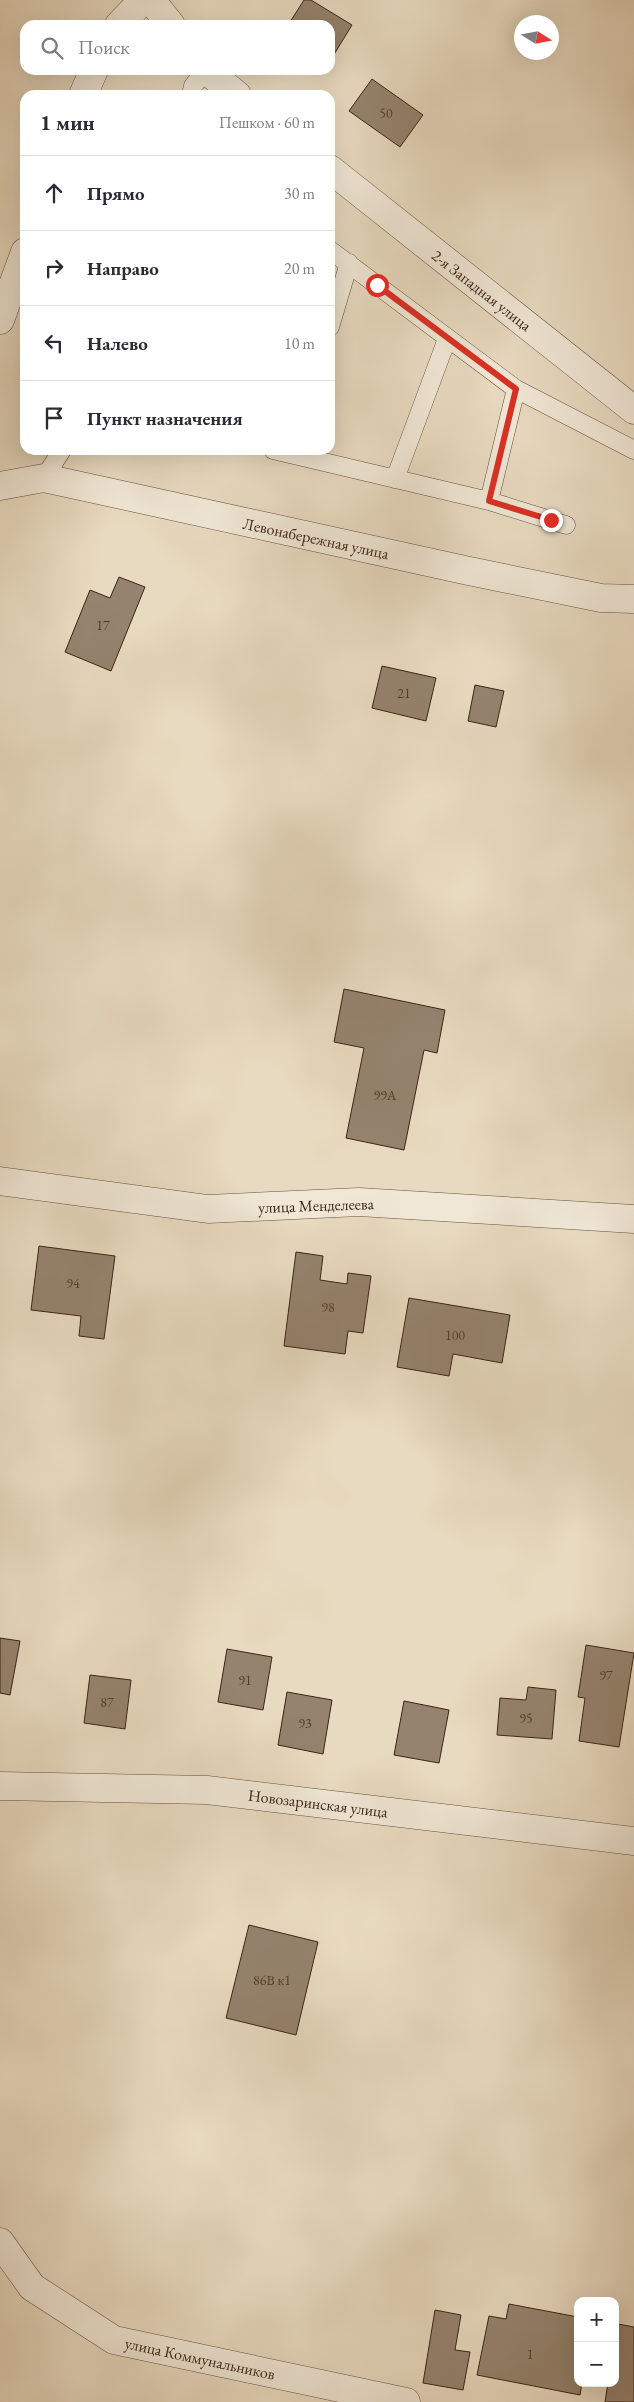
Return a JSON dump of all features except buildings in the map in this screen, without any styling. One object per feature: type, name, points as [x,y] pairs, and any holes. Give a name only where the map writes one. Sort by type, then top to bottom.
[{"type":"street","points":[[124,20],[143,0]]},
{"type":"street","points":[[151,0],[167,20]]},
{"type":"street","points":[[85,90],[92,75]]},
{"type":"street","points":[[212,75],[231,90]]},
{"type":"street","name":"2-я Западная улица","points":[[335,173],[634,410]]},
{"type":"street","points":[[0,320],[20,266]]},
{"type":"street","name":"Левонабережная улица","points":[[0,486],[44,478],[469,571],[601,598],[634,599]]},
{"type":"street","name":"улица Менделеева","points":[[0,1181],[208,1209],[359,1202],[634,1218]]},
{"type":"street","name":"Новозаринская улица","points":[[0,1786],[208,1790],[634,1841]]},
{"type":"street","name":"улица Коммунальников","points":[[0,2242],[32,2288],[114,2340],[406,2402]]},
{"type":"lane","points":[[192,90],[202,75]]},
{"type":"lane","points":[[335,254],[516,389],[634,450]]},
{"type":"lane","points":[[335,310],[349,264]]},
{"type":"lane","points":[[395,479],[447,339]]},
{"type":"lane","points":[[489,501],[516,389]]},
{"type":"lane","points":[[44,478],[59,455]]},
{"type":"lane","points":[[303,455],[489,501],[566,524]]},
{"type":"route","points":[[377,285],[516,389],[489,501],[551,520]]}]
